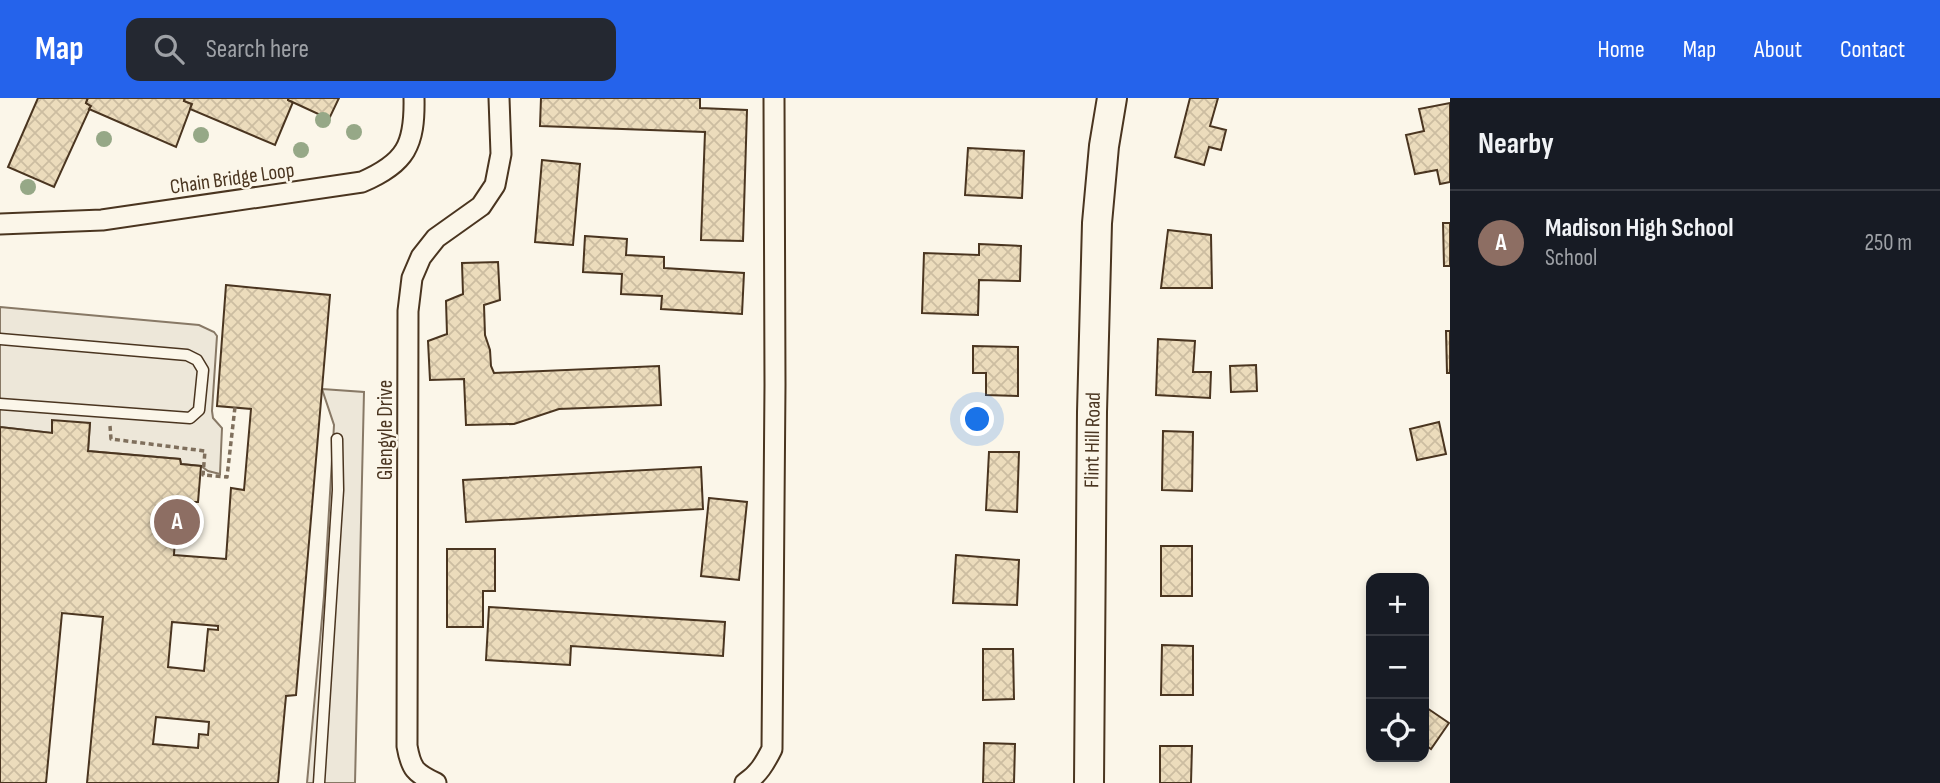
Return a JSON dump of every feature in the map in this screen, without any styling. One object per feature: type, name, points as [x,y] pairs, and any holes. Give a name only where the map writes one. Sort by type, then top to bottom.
[{"type":"street","name":"Chain Bridge Loop","points":[[0,224],[102,220],[362,182],[382,173],[398,161],[408,147],[414,123],[414,98]]},
{"type":"street","name":"Glengyle Drive","points":[[436,783],[421,776],[410,763],[407,746],[408,312],[412,278],[421,257],[436,238],[481,206],[495,185],[501,154],[499,98]]},
{"type":"street","points":[[745,783],[754,777],[772,749],[774,98]]},
{"type":"street","name":"Flint Hill Road","points":[[1088,783],[1097,223],[1104,146],[1112,98]]},
{"type":"lane","points":[[0,339],[187,355],[197,360],[203,370],[199,410],[190,418],[0,404]]},
{"type":"lane","points":[[319,783],[338,490],[337,439]]},
{"type":"path","points":[[109,424],[111,439],[205,451],[203,475],[227,477],[235,407]]},
{"type":"shaded area","points":[[0,307],[199,325],[214,332],[217,336],[212,411],[213,418],[222,428],[220,474],[201,466],[181,464],[180,459],[88,451],[90,423],[52,433],[0,427]]},
{"type":"shaded area","points":[[322,389],[364,392],[355,783],[307,783],[324,596],[334,425]]},
{"type":"building","points":[[38,98],[88,98],[86,103],[91,106],[54,187],[8,167]]},
{"type":"building","points":[[88,98],[185,98],[184,101],[192,104],[176,147],[89,109],[91,106],[86,103]]},
{"type":"building","points":[[185,98],[288,98],[293,102],[275,145],[190,109],[192,104],[184,101]]},
{"type":"building","points":[[288,98],[339,98],[329,119]]},
{"type":"building","points":[[541,98],[700,98],[700,108],[747,110],[743,241],[701,240],[705,132],[540,126]]},
{"type":"building","points":[[1190,98],[1218,98],[1210,126],[1226,130],[1221,150],[1209,147],[1204,165],[1175,157]]},
{"type":"building","points":[[1450,103],[1450,182],[1440,184],[1437,170],[1415,174],[1406,135],[1424,131],[1419,109]]},
{"type":"building","points":[[968,148],[1024,151],[1022,198],[965,195]]},
{"type":"building","points":[[542,160],[580,164],[573,245],[535,242]]},
{"type":"building","points":[[1443,223],[1450,223],[1450,266],[1444,266]]},
{"type":"building","points":[[1168,230],[1211,235],[1212,288],[1161,288]]},
{"type":"building","points":[[585,236],[627,239],[626,255],[664,257],[664,268],[744,273],[742,314],[661,309],[662,296],[621,294],[622,274],[583,272]]},
{"type":"building","points":[[979,244],[1021,246],[1020,281],[979,280],[978,315],[922,313],[924,253],[979,255]]},
{"type":"building","points":[[498,262],[500,300],[484,305],[485,335],[494,373],[659,366],[661,405],[559,409],[514,424],[466,425],[464,379],[430,380],[428,341],[447,334],[446,301],[463,294],[462,263]]},
{"type":"building","points":[[226,285],[330,295],[296,695],[286,696],[278,783],[87,783],[103,617],[62,613],[46,783],[0,783],[0,427],[52,433],[52,420],[90,423],[88,451],[180,459],[181,464],[201,466],[198,502],[177,502],[174,555],[226,559],[231,488],[244,490],[251,409],[217,406]],"holes":[[[172,622],[218,626],[218,630],[208,629],[204,671],[168,667]],[[156,717],[209,722],[208,735],[199,734],[198,748],[153,744]]]},
{"type":"building","points":[[1446,331],[1450,331],[1450,373],[1447,373]]},
{"type":"building","points":[[1158,339],[1195,341],[1193,372],[1211,372],[1210,398],[1156,395]]},
{"type":"building","points":[[973,346],[1018,347],[1018,396],[986,395],[986,373],[973,373]]},
{"type":"building","points":[[1256,365],[1257,391],[1231,392],[1230,366]]},
{"type":"building","points":[[1439,422],[1446,454],[1417,460],[1410,429]]},
{"type":"building","points":[[1163,431],[1193,432],[1192,491],[1162,490]]},
{"type":"building","points":[[989,452],[1019,452],[1017,512],[986,510]]},
{"type":"building","points":[[701,467],[703,509],[466,522],[463,480]]},
{"type":"building","points":[[709,498],[747,502],[739,580],[701,576]]},
{"type":"building","points":[[1161,546],[1192,546],[1192,596],[1161,596]]},
{"type":"building","points":[[447,549],[495,549],[495,591],[483,591],[483,627],[447,627]]},
{"type":"building","points":[[956,555],[1019,560],[1017,605],[953,603]]},
{"type":"building","points":[[489,607],[725,622],[723,656],[571,646],[570,665],[486,660]]},
{"type":"building","points":[[1162,645],[1193,646],[1193,695],[1161,695]]},
{"type":"building","points":[[983,649],[1013,649],[1014,699],[983,700]]},
{"type":"building","points":[[1429,709],[1449,723],[1431,749],[1429,748]]},
{"type":"building","points":[[984,743],[1015,744],[1014,783],[983,783]]},
{"type":"building","points":[[1160,746],[1192,746],[1191,783],[1160,783]]},
{"type":"place","name":"Madison High School","points":[[177,522]]}]
